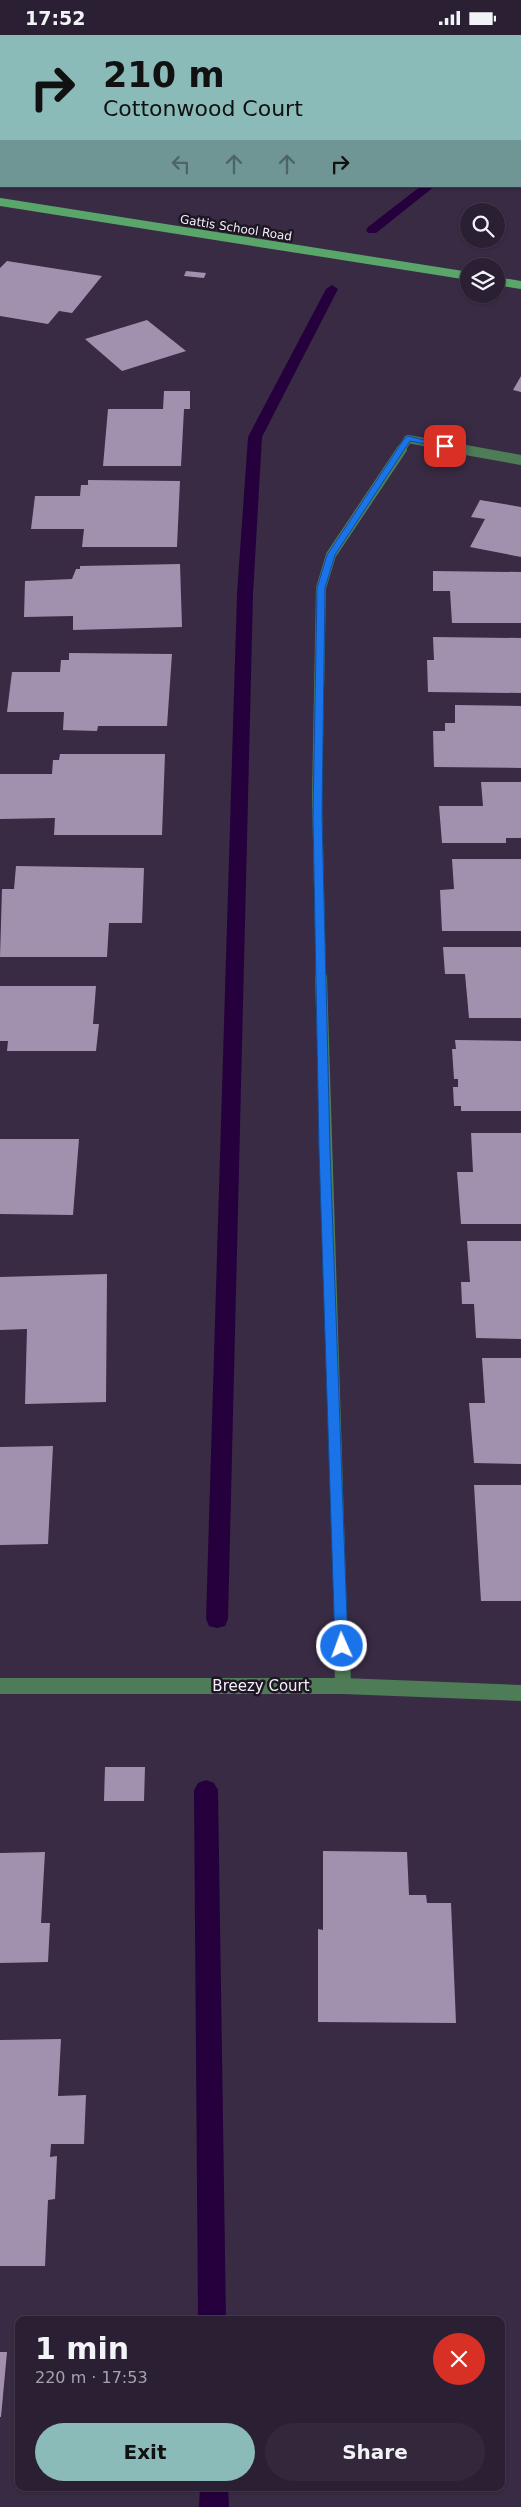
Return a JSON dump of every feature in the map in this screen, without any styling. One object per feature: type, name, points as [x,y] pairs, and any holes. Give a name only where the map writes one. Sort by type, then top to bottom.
[{"type":"main road","name":"Gattis School Road","points":[[0,202],[460,276]]},
{"type":"main road","points":[[505,282],[521,285]]},
{"type":"street","points":[[343,1686],[325,1150],[317,816],[321,588],[331,555],[408,439],[521,460]]},
{"type":"street","name":"Breezy Court","points":[[0,1686],[343,1686],[521,1693]]},
{"type":"building","points":[[7,261],[102,276],[72,313],[59,311],[48,324],[0,316],[0,268]]},
{"type":"building","points":[[186,271],[206,273],[204,278],[184,276]]},
{"type":"building","points":[[147,320],[186,351],[122,371],[85,339]]},
{"type":"building","points":[[521,376],[521,392],[513,390]]},
{"type":"building","points":[[164,391],[190,391],[190,409],[184,409],[181,466],[103,466],[108,409],[163,409]]},
{"type":"building","points":[[88,480],[180,481],[177,547],[82,547],[84,529],[31,529],[35,496],[80,496],[81,485],[88,485]]},
{"type":"building","points":[[480,500],[521,507],[521,557],[470,547],[485,519],[471,517]]},
{"type":"building","points":[[180,564],[182,627],[73,630],[73,616],[24,617],[25,581],[72,579],[76,569],[80,569],[80,566]]},
{"type":"building","points":[[433,571],[521,572],[521,623],[452,623],[450,591],[433,591]]},
{"type":"building","points":[[433,637],[521,638],[521,693],[428,692],[427,660],[434,660]]},
{"type":"building","points":[[69,653],[172,654],[167,726],[98,726],[97,731],[63,730],[64,712],[7,712],[12,672],[60,672],[61,660],[69,660]]},
{"type":"building","points":[[455,705],[521,706],[521,768],[434,767],[433,731],[445,731],[445,723],[455,723]]},
{"type":"building","points":[[60,754],[165,754],[162,835],[54,835],[55,818],[0,819],[0,774],[52,774],[53,760],[59,760]]},
{"type":"building","points":[[481,782],[521,782],[521,838],[506,838],[506,843],[442,843],[439,806],[483,806]]},
{"type":"building","points":[[452,859],[521,859],[521,931],[442,931],[440,890],[454,889]]},
{"type":"building","points":[[16,866],[144,868],[142,923],[109,923],[107,957],[0,957],[2,889],[14,889]]},
{"type":"building","points":[[443,947],[521,947],[521,1018],[469,1018],[465,974],[445,974]]},
{"type":"building","points":[[0,986],[96,986],[93,1024],[99,1024],[96,1051],[7,1051],[8,1041],[0,1041]]},
{"type":"building","points":[[455,1040],[521,1041],[521,1111],[461,1111],[461,1106],[454,1106],[453,1087],[458,1087],[458,1079],[454,1079],[452,1049],[456,1049]]},
{"type":"building","points":[[471,1133],[521,1133],[521,1224],[461,1224],[457,1172],[473,1172]]},
{"type":"building","points":[[0,1139],[79,1139],[73,1215],[0,1214]]},
{"type":"building","points":[[467,1241],[521,1241],[521,1339],[476,1338],[474,1304],[462,1304],[461,1282],[470,1282]]},
{"type":"building","points":[[107,1274],[106,1402],[25,1404],[27,1329],[0,1330],[0,1277]]},
{"type":"building","points":[[482,1358],[521,1358],[521,1464],[474,1463],[469,1403],[485,1403]]},
{"type":"building","points":[[53,1446],[48,1544],[0,1545],[0,1447]]},
{"type":"building","points":[[474,1485],[521,1485],[521,1601],[481,1601]]},
{"type":"building","points":[[105,1767],[145,1767],[144,1801],[104,1801]]},
{"type":"building","points":[[323,1851],[407,1852],[409,1895],[426,1895],[427,1903],[451,1903],[456,2023],[318,2022],[318,1929],[323,1930]]},
{"type":"building","points":[[45,1852],[41,1923],[50,1923],[48,1962],[0,1963],[0,1853]]},
{"type":"building","points":[[61,2039],[58,2096],[86,2095],[84,2144],[51,2144],[50,2157],[57,2156],[55,2199],[48,2200],[45,2266],[0,2266],[0,2040]]},
{"type":"building","points":[[0,2352],[7,2352],[1,2417],[0,2417]]},
{"type":"waterway","points":[[372,230],[428,187]]},
{"type":"waterway","points":[[217,1619],[245,594],[255,437],[332,289]]},
{"type":"waterway","points":[[206,1790],[212,2316]]},
{"type":"waterway","points":[[214,2491],[214,2507]]},
{"type":"route","points":[[342,1646],[325,1150],[317,816],[321,588],[331,555],[408,439],[445,446]]}]
